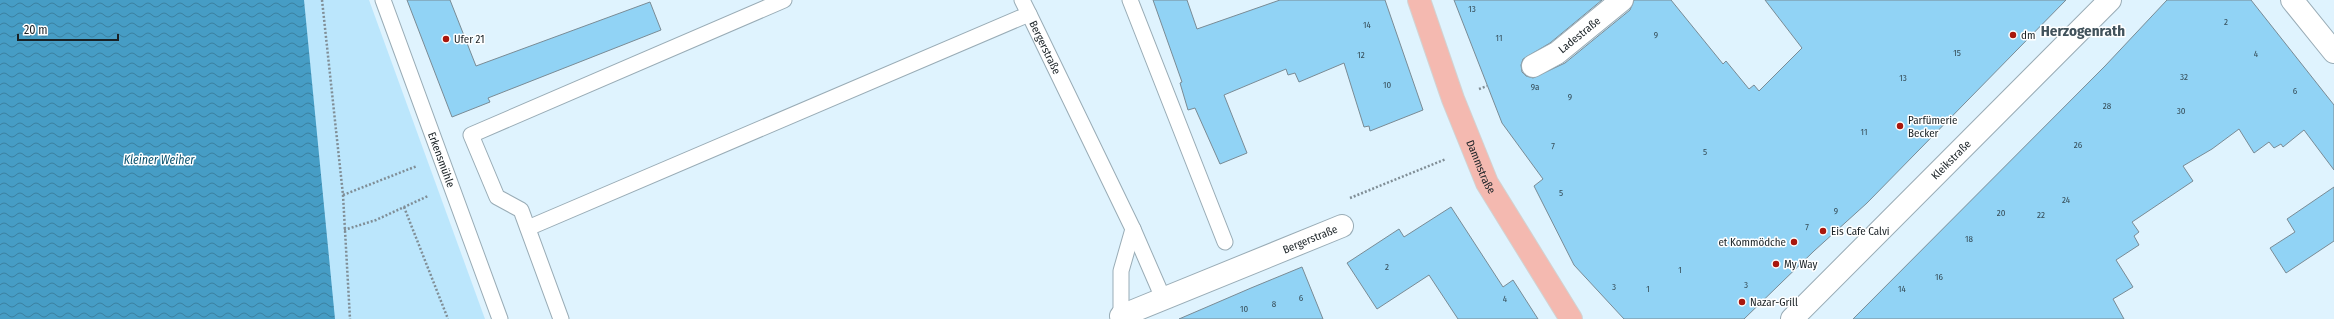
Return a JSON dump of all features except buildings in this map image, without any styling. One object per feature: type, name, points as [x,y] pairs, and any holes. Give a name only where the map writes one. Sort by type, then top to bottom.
[{"type":"main road","name":"Dammstraße","points":[[1419,0],[1453,99],[1487,183],[1571,319]]},
{"type":"street","name":"Ladestraße","points":[[1533,66],[1557,53],[1622,0]]},
{"type":"street","name":"Kleikstraße","points":[[1792,319],[2110,0]]},
{"type":"street","points":[[2292,0],[2334,52]]},
{"type":"street","name":"Bergerstraße","points":[[1121,316],[1342,226]]},
{"type":"lane","name":"Erkensmühle","points":[[383,0],[500,319]]},
{"type":"lane","points":[[561,319],[521,210],[497,197],[471,135],[784,0]]},
{"type":"lane","name":"Bergerstraße","points":[[1022,0],[1133,229],[1163,298]]},
{"type":"lane","points":[[1130,0],[1225,242]]},
{"type":"lane","points":[[528,228],[1029,14]]},
{"type":"lane","points":[[1121,316],[1121,270],[1133,229]]},
{"type":"path","points":[[322,0],[343,195],[350,319]]},
{"type":"path","name":"Bergerstraße","points":[[1342,226],[1335,204],[1472,149]]},
{"type":"path","points":[[343,195],[440,157]]},
{"type":"path","points":[[344,230],[376,220],[450,186]]},
{"type":"path","points":[[404,207],[448,319]]},
{"type":"shaded area","name":"Kleiner Weiher","points":[[0,0],[369,0],[485,319],[0,319]]},
{"type":"water","name":"Kleiner Weiher","points":[[0,0],[304,0],[335,319],[0,319]]},
{"type":"place","name":"dm","points":[[2013,35]]},
{"type":"place","name":"Ufer 21","points":[[446,39]]},
{"type":"place","name":"Parfümerie Becker","points":[[1900,126]]},
{"type":"place","name":"Eis Cafe Calvi","points":[[1823,231]]},
{"type":"place","name":"et Kommödche","points":[[1794,242]]},
{"type":"place","name":"My Way","points":[[1776,264]]},
{"type":"place","name":"Nazar-Grill","points":[[1742,302]]},
{"type":"district","name":"Herzogenrath","points":[[2083,31]]}]
